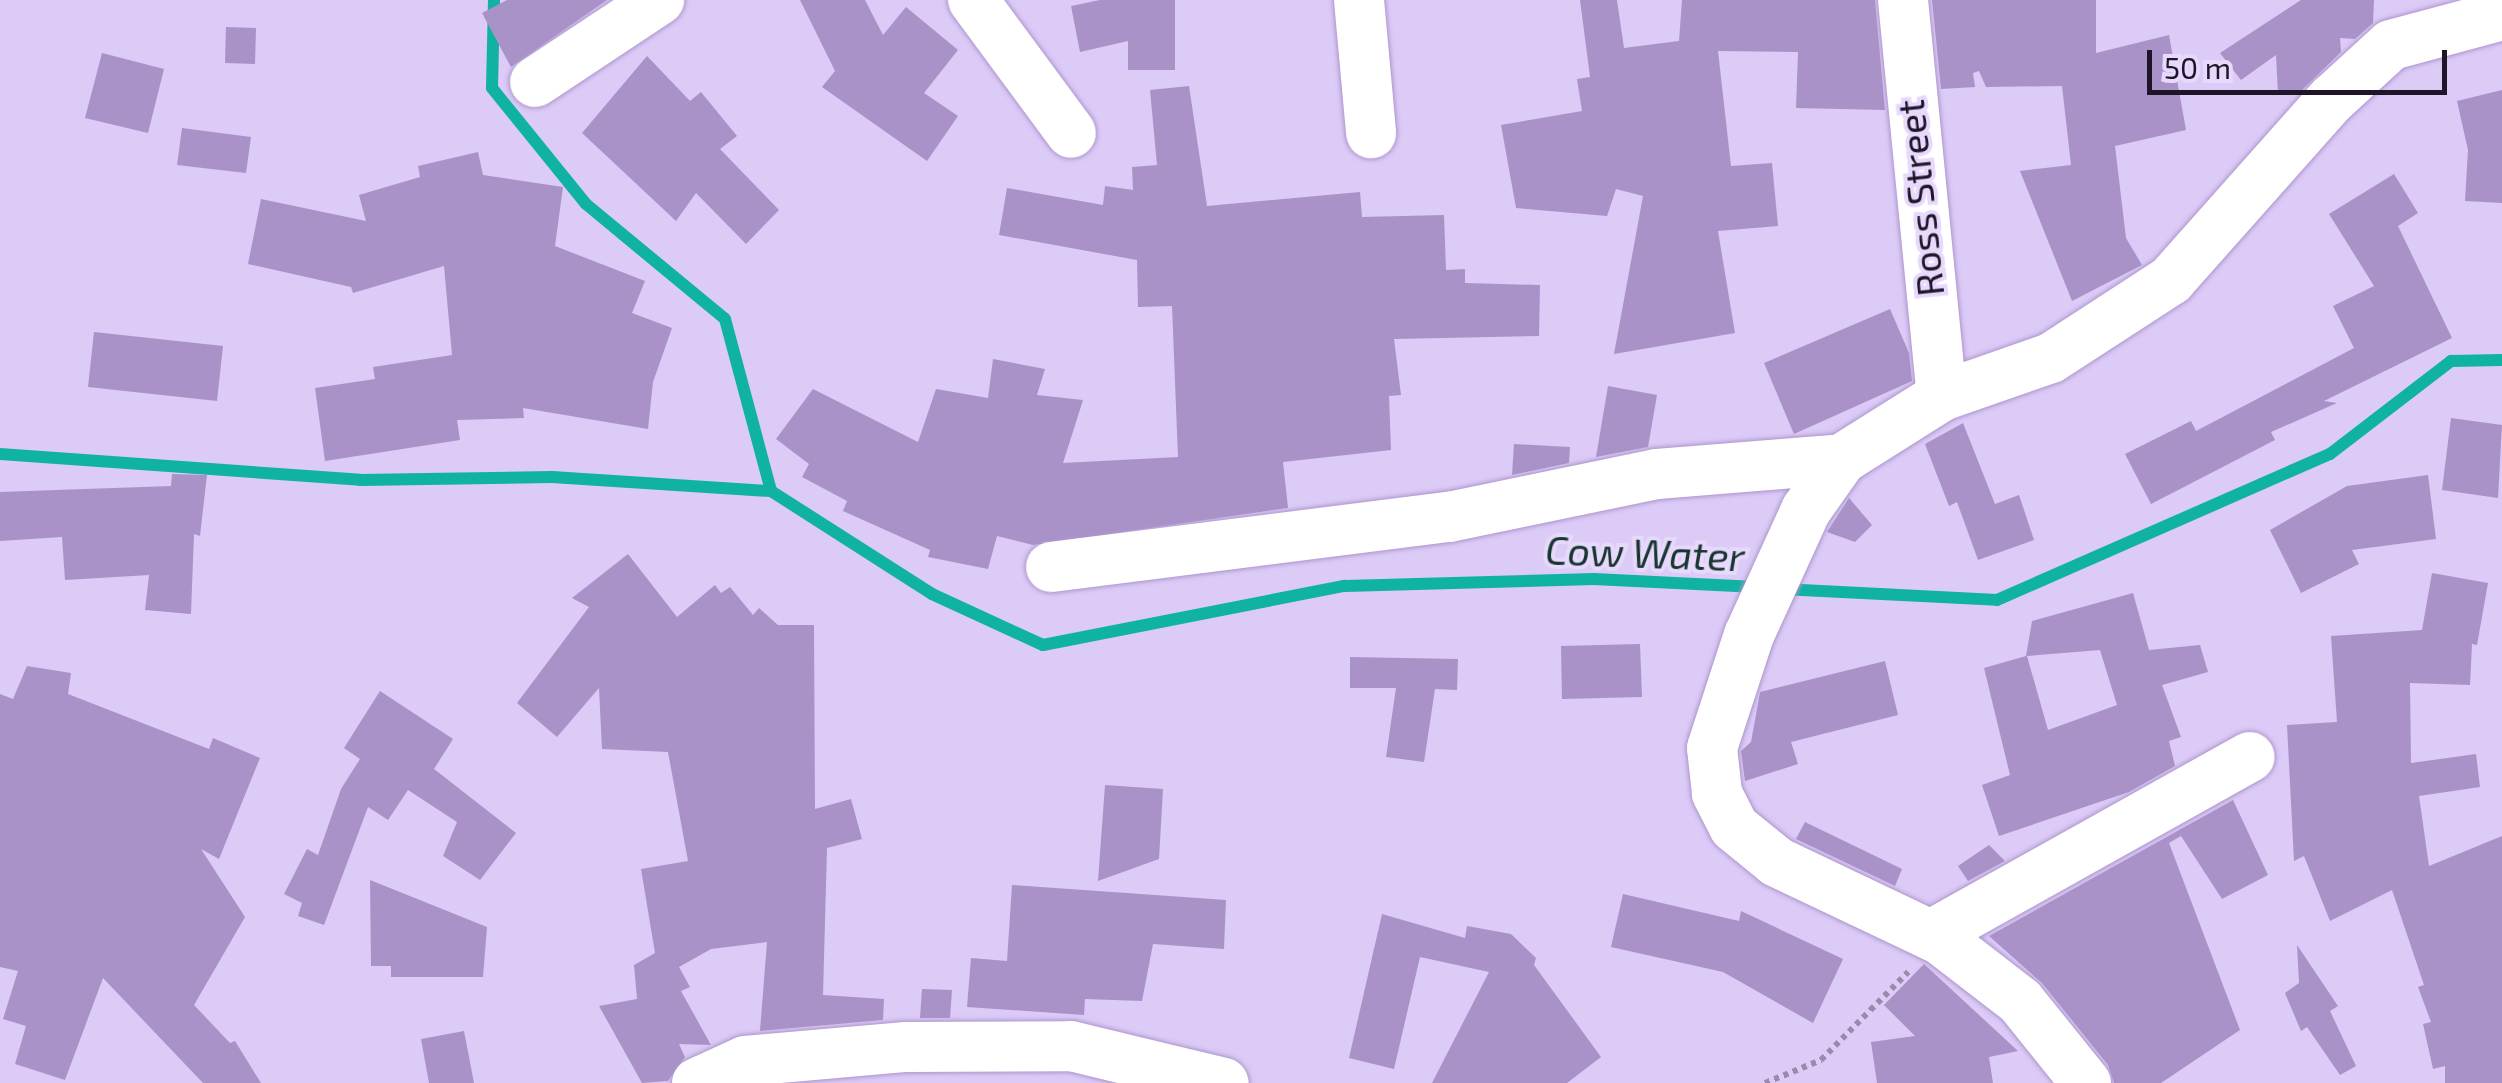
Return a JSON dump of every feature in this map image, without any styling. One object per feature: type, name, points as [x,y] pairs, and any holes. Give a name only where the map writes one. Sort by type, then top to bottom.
[{"type":"street","points":[[535,82],[659,0]]},
{"type":"street","points":[[972,0],[1071,133]]},
{"type":"street","points":[[1358,0],[1372,133]]},
{"type":"street","name":"Ross Street","points":[[1902,0],[1942,396]]},
{"type":"street","points":[[2086,1083],[2020,1000],[1936,937],[1777,862],[1734,828],[1717,793],[1712,748],[1749,635],[1806,510],[1842,459],[1942,396],[2051,358],[2171,280],[2331,100],[2390,23],[2502,16]]},
{"type":"street","points":[[1052,567],[1449,517],[1657,474],[1842,459]]},
{"type":"street","points":[[1936,937],[2250,757]]},
{"type":"street","points":[[696,1083],[745,1061],[904,1065],[1071,1046],[1224,1083]]},
{"type":"path","points":[[1766,1083],[1821,1060],[1936,937]]},
{"type":"building","points":[[507,0],[607,0],[511,67],[482,13]]},
{"type":"building","points":[[800,0],[865,0],[883,35],[906,7],[958,50],[924,93],[958,116],[927,161],[822,87],[835,71]]},
{"type":"building","points":[[1100,0],[1175,0],[1175,70],[1128,70],[1128,41],[1080,52],[1071,6]]},
{"type":"building","points":[[1580,0],[1617,0],[1624,48],[1679,41],[1682,0],[1875,0],[1885,110],[1796,108],[1798,52],[1718,51],[1731,166],[1772,163],[1778,226],[1718,231],[1735,333],[1614,354],[1643,196],[1616,189],[1607,216],[1516,208],[1501,125],[1582,111],[1577,79],[1590,77]]},
{"type":"building","points":[[1932,0],[2096,0],[2096,53],[2169,35],[2186,130],[2115,146],[2126,238],[2142,265],[2072,301],[2020,171],[2071,165],[2062,86],[1986,87],[1979,71],[1973,73],[1975,87],[1941,89]]},
{"type":"building","points":[[2301,0],[2374,0],[2373,23],[2355,39],[2340,38],[2341,52],[2299,93],[2278,94],[2276,55],[2241,80],[2220,53]]},
{"type":"building","points":[[226,27],[256,28],[255,64],[225,63]]},
{"type":"building","points":[[102,53],[164,69],[148,133],[85,118]]},
{"type":"building","points":[[647,56],[690,101],[701,92],[737,136],[720,149],[779,210],[746,244],[696,193],[676,221],[582,133]]},
{"type":"building","points":[[1189,86],[1207,206],[1360,192],[1362,217],[1444,215],[1446,270],[1465,269],[1465,283],[1540,285],[1539,336],[1394,339],[1401,395],[1389,396],[1391,450],[1283,462],[1288,508],[1033,545],[997,536],[988,569],[928,557],[930,550],[843,511],[847,501],[802,477],[809,464],[776,439],[813,389],[918,442],[936,389],[988,398],[993,359],[1045,369],[1037,395],[1083,400],[1063,463],[1178,457],[1172,306],[1138,307],[1137,260],[999,235],[1007,188],[1103,205],[1105,186],[1133,190],[1132,167],[1157,165],[1150,90]]},
{"type":"building","points":[[2502,90],[2502,203],[2465,201],[2468,150],[2457,101]]},
{"type":"building","points":[[182,128],[251,137],[246,173],[177,165]]},
{"type":"building","points":[[478,152],[483,175],[563,187],[555,246],[645,281],[632,313],[672,328],[653,382],[648,429],[523,408],[524,418],[457,420],[460,440],[325,461],[315,388],[375,379],[373,367],[452,355],[444,266],[353,293],[351,287],[248,264],[261,199],[366,221],[359,195],[420,177],[418,166]]},
{"type":"building","points":[[2394,174],[2418,213],[2398,226],[2452,338],[2324,401],[2337,403],[2271,432],[2275,440],[2151,504],[2125,454],[2191,421],[2196,431],[2354,348],[2333,306],[2374,286],[2329,214]]},
{"type":"building","points":[[1890,309],[1909,353],[1912,381],[1794,434],[1764,363]]},
{"type":"building","points":[[94,332],[223,346],[217,401],[88,387]]},
{"type":"building","points":[[1608,386],[1657,395],[1648,447],[1596,457]]},
{"type":"building","points":[[2451,418],[2502,425],[2498,498],[2442,490]]},
{"type":"building","points":[[1963,423],[1995,504],[2019,495],[2034,540],[1978,560],[1957,502],[1949,506],[1925,444]]},
{"type":"building","points":[[1514,444],[1570,447],[1569,463],[1512,475]]},
{"type":"building","points":[[172,474],[207,475],[200,536],[194,534],[191,614],[145,610],[149,575],[65,580],[62,537],[0,541],[0,492],[171,486]]},
{"type":"building","points":[[2428,475],[2436,539],[2352,550],[2359,564],[2301,593],[2270,530],[2347,486]]},
{"type":"building","points":[[1849,498],[1872,525],[1855,542],[1827,532]]},
{"type":"building","points":[[628,554],[677,617],[715,585],[721,593],[730,587],[753,615],[759,608],[778,625],[814,625],[815,809],[851,799],[862,839],[827,848],[823,995],[884,999],[883,1020],[760,1031],[767,942],[711,949],[679,967],[690,987],[681,991],[711,1045],[679,1044],[685,1057],[668,1081],[642,1083],[599,1006],[637,999],[634,965],[655,953],[641,869],[688,861],[668,752],[602,749],[599,688],[557,737],[517,703],[589,607],[572,598]]},
{"type":"building","points":[[2432,573],[2488,583],[2477,645],[2472,644],[2470,685],[2410,683],[2411,763],[2476,754],[2480,787],[2419,796],[2429,866],[2502,836],[2502,1083],[2445,1083],[2445,1066],[2433,1069],[2423,1024],[2431,1022],[2418,987],[2424,985],[2392,890],[2330,921],[2304,856],[2294,861],[2287,725],[2337,722],[2331,636],[2422,630]]},
{"type":"building","points":[[2133,593],[2149,650],[2200,645],[2208,672],[2162,685],[2181,737],[2169,741],[2175,766],[2129,792],[1999,836],[1982,785],[2010,775],[1984,668],[2026,656],[2032,621]],"holes":[[[2100,650],[2117,705],[2048,730],[2027,656]]]},
{"type":"building","points":[[1640,644],[1642,697],[1562,699],[1561,646]]},
{"type":"building","points":[[1350,657],[1458,659],[1457,690],[1435,689],[1424,762],[1386,757],[1396,688],[1350,688]]},
{"type":"building","points":[[1885,661],[1898,715],[1791,742],[1798,764],[1745,781],[1741,751],[1751,742],[1760,692]]},
{"type":"building","points":[[27,666],[71,673],[68,694],[209,749],[213,738],[260,758],[219,859],[201,849],[245,917],[194,1005],[230,1043],[235,1041],[261,1083],[203,1083],[103,978],[65,1080],[15,1064],[26,1026],[3,1019],[18,971],[0,967],[0,694],[13,699]]},
{"type":"building","points":[[380,691],[453,739],[434,769],[516,833],[480,880],[443,856],[457,822],[408,790],[388,820],[368,807],[324,925],[298,916],[302,903],[284,894],[307,849],[318,855],[341,789],[360,759],[344,748]]},
{"type":"building","points":[[1105,785],[1163,789],[1159,859],[1098,881]]},
{"type":"building","points":[[2233,800],[2268,875],[2222,899],[2181,836],[2169,843],[2240,1030],[2161,1083],[2114,1083],[2108,1065],[2042,983],[1989,936]]},
{"type":"building","points":[[1805,822],[1902,869],[1895,886],[1796,839]]},
{"type":"building","points":[[1989,845],[2005,861],[1968,881],[1958,866]]},
{"type":"building","points":[[370,880],[487,927],[483,977],[391,977],[391,966],[371,966]]},
{"type":"building","points":[[1012,885],[1226,900],[1224,949],[1153,944],[1142,1001],[1085,999],[1084,1015],[967,1007],[971,958],[1007,961]]},
{"type":"building","points":[[1623,894],[1739,921],[1741,911],[1843,959],[1813,1023],[1723,972],[1611,947]]},
{"type":"building","points":[[1382,914],[1465,938],[1467,926],[1511,934],[1536,958],[1534,965],[1601,1057],[1567,1083],[1432,1083],[1489,972],[1420,957],[1394,1069],[1349,1058]]},
{"type":"building","points":[[2297,945],[2338,1006],[2330,1011],[2356,1066],[2340,1075],[2307,1027],[2301,1031],[2285,993],[2299,983]]},
{"type":"building","points":[[1924,964],[2018,1051],[1989,1057],[1993,1083],[1877,1083],[1871,1042],[1915,1036],[1884,1005]]},
{"type":"building","points":[[922,989],[952,990],[950,1018],[920,1018]]},
{"type":"building","points":[[464,1031],[474,1083],[429,1083],[421,1039]]},
{"type":"waterway","points":[[494,0],[492,88],[586,204],[725,319],[771,491]]},
{"type":"waterway","name":"Cow Water","points":[[1782,589],[1997,600],[2330,454],[2451,361],[2502,360]]},
{"type":"waterway","name":"Cow Water","points":[[0,454],[360,480],[552,477],[771,491],[932,594],[1043,645],[1345,586],[1594,579],[1757,587]]}]
